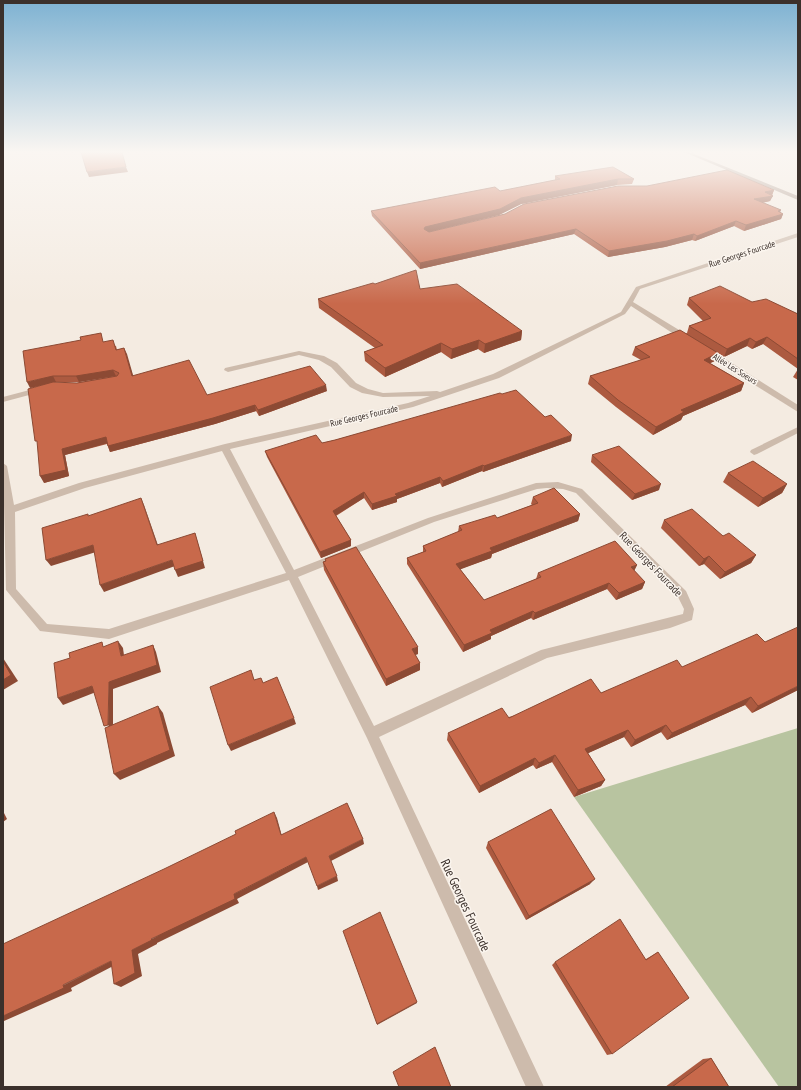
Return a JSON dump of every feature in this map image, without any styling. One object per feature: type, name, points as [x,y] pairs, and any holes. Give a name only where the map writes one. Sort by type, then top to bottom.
[{"type":"street","name":"Rue Georges Fourcade","points":[[6,512],[82,485],[225,447],[410,405],[449,392],[503,373],[623,313],[631,302],[631,296],[638,288],[798,236]]},
{"type":"street","name":"Allée Les Soeurs","points":[[631,302],[798,409]]},
{"type":"street","points":[[228,370],[299,353],[321,358],[334,365],[353,386],[365,391],[383,395],[449,392]]},
{"type":"street","points":[[3,400],[50,387]]},
{"type":"street","points":[[754,452],[798,430]]},
{"type":"street","name":"Rue Georges Fourcade","points":[[225,447],[292,576],[371,734],[535,1087]]},
{"type":"street","name":"Rue Georges Fourcade","points":[[3,466],[11,590],[44,628],[110,634],[292,576],[431,520],[536,486],[553,484],[569,486],[579,491],[682,594],[689,609],[688,617],[670,623],[545,654],[371,734]]},
{"type":"green space","points":[[798,728],[798,1087],[779,1087],[574,797]]},
{"type":"building","points":[[413,203],[512,203],[500,209],[425,227],[424,229],[429,232],[505,214],[524,204],[530,203],[763,203],[781,210],[778,211],[783,214],[746,225],[736,221],[697,236],[694,234],[667,241],[609,251],[576,229],[420,263],[371,211]]},
{"type":"building","points":[[416,270],[420,289],[457,284],[522,331],[485,344],[479,340],[452,349],[441,343],[385,368],[364,352],[383,345],[318,299],[373,283],[375,284]]},
{"type":"building","points":[[720,286],[752,302],[766,299],[798,314],[798,359],[767,337],[756,342],[750,338],[727,349],[689,326],[711,318],[689,298]]},
{"type":"building","points":[[680,330],[718,353],[704,360],[744,383],[681,410],[684,412],[656,427],[618,400],[590,376],[650,357],[635,347]]},
{"type":"building","points":[[101,333],[103,342],[113,340],[116,350],[124,348],[132,376],[189,360],[207,395],[310,366],[326,385],[258,410],[255,405],[213,418],[108,446],[106,437],[62,449],[66,470],[40,476],[37,441],[35,441],[28,389],[53,382],[77,383],[117,376],[119,373],[113,370],[76,376],[53,376],[27,382],[23,351],[81,340],[80,337]]},
{"type":"building","points":[[516,390],[545,417],[551,415],[572,435],[484,466],[483,465],[443,481],[440,477],[395,494],[397,496],[372,504],[364,492],[333,511],[351,540],[320,552],[265,451],[316,435],[322,443],[335,440],[500,393],[502,394]]},
{"type":"building","points":[[619,446],[661,484],[635,494],[592,455]]},
{"type":"building","points":[[753,461],[787,484],[763,498],[728,473]]},
{"type":"building","points":[[554,488],[580,514],[490,548],[492,551],[456,564],[484,600],[541,577],[538,573],[615,541],[637,565],[631,567],[645,582],[619,593],[609,583],[535,613],[533,611],[490,630],[492,633],[464,645],[407,558],[426,551],[423,546],[462,530],[459,526],[495,515],[497,518],[538,503],[533,497]]},
{"type":"building","points":[[141,498],[157,545],[195,533],[203,561],[175,570],[172,560],[100,585],[93,545],[46,560],[42,528],[88,514],[88,516]]},
{"type":"building","points":[[692,509],[723,536],[729,533],[756,555],[725,572],[709,556],[704,559],[664,520]]},
{"type":"building","points":[[356,547],[418,647],[412,649],[420,663],[386,679],[323,562],[326,561],[325,559]]},
{"type":"building","points":[[798,627],[798,686],[758,706],[751,697],[672,733],[666,725],[635,740],[628,730],[585,749],[605,780],[578,790],[555,755],[539,763],[535,758],[480,786],[448,733],[502,708],[509,718],[591,679],[601,693],[677,660],[682,667],[757,634],[765,642]]},
{"type":"building","points":[[118,641],[121,656],[153,645],[157,665],[109,682],[108,725],[104,726],[92,686],[58,698],[54,663],[70,658],[69,653],[102,642],[103,647]]},
{"type":"building","points":[[3,661],[11,675],[3,680]]},
{"type":"building","points":[[251,670],[254,680],[261,678],[263,683],[277,677],[294,718],[228,745],[210,687]]},
{"type":"building","points":[[158,706],[170,750],[114,774],[105,728]]},
{"type":"building","points":[[347,803],[363,839],[329,856],[337,876],[317,886],[306,857],[234,894],[235,899],[151,939],[152,940],[132,950],[135,973],[114,984],[111,961],[63,985],[64,988],[3,1016],[3,944],[236,834],[235,831],[274,812],[281,835]]},
{"type":"building","points":[[551,809],[595,879],[529,916],[488,842]]},
{"type":"building","points":[[380,912],[417,1002],[377,1024],[343,931]]},
{"type":"building","points":[[620,919],[646,960],[658,952],[689,998],[612,1054],[555,962]]},
{"type":"building","points":[[435,1047],[451,1087],[399,1087],[393,1072]]},
{"type":"building","points":[[711,1058],[729,1087],[672,1087]]}]
